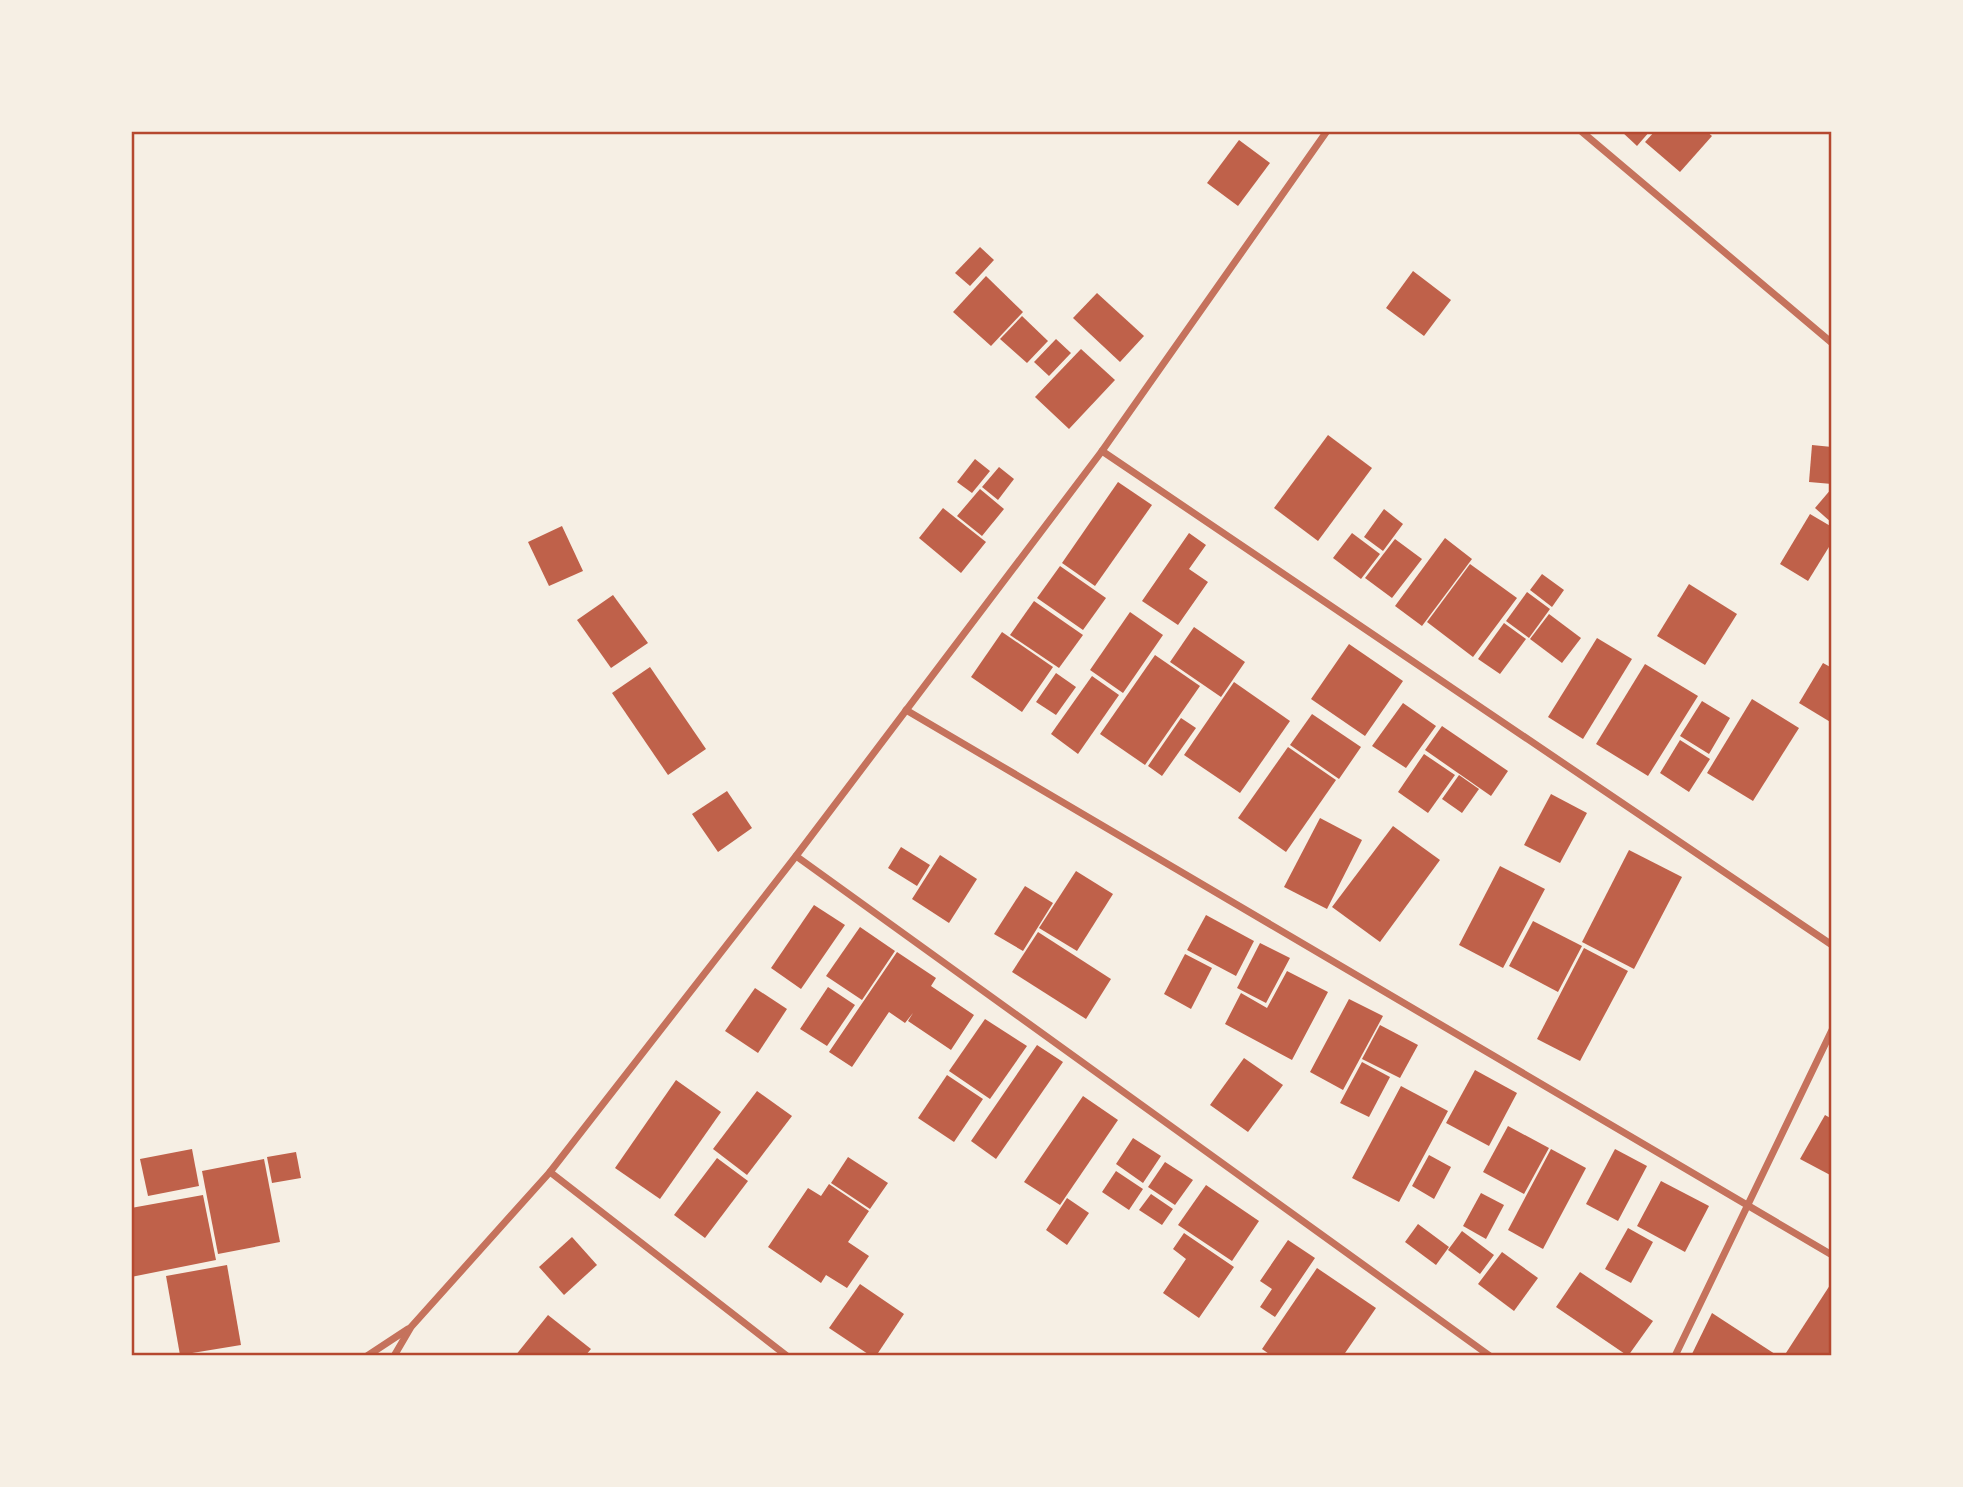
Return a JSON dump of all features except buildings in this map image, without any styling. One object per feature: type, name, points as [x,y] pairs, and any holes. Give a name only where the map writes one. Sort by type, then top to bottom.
[{"type":"street","points":[[394,1356],[411,1327],[550,1172],[796,856],[1102,451],[1327,131]]},
{"type":"street","points":[[1581,131],[1832,343]]},
{"type":"street","points":[[1102,451],[1832,945]]},
{"type":"street","points":[[906,710],[1832,1255]]},
{"type":"street","points":[[796,856],[1490,1356]]},
{"type":"street","points":[[1675,1356],[1832,1030]]},
{"type":"street","points":[[550,1172],[787,1356]]},
{"type":"street","points":[[367,1356],[411,1327]]}]
